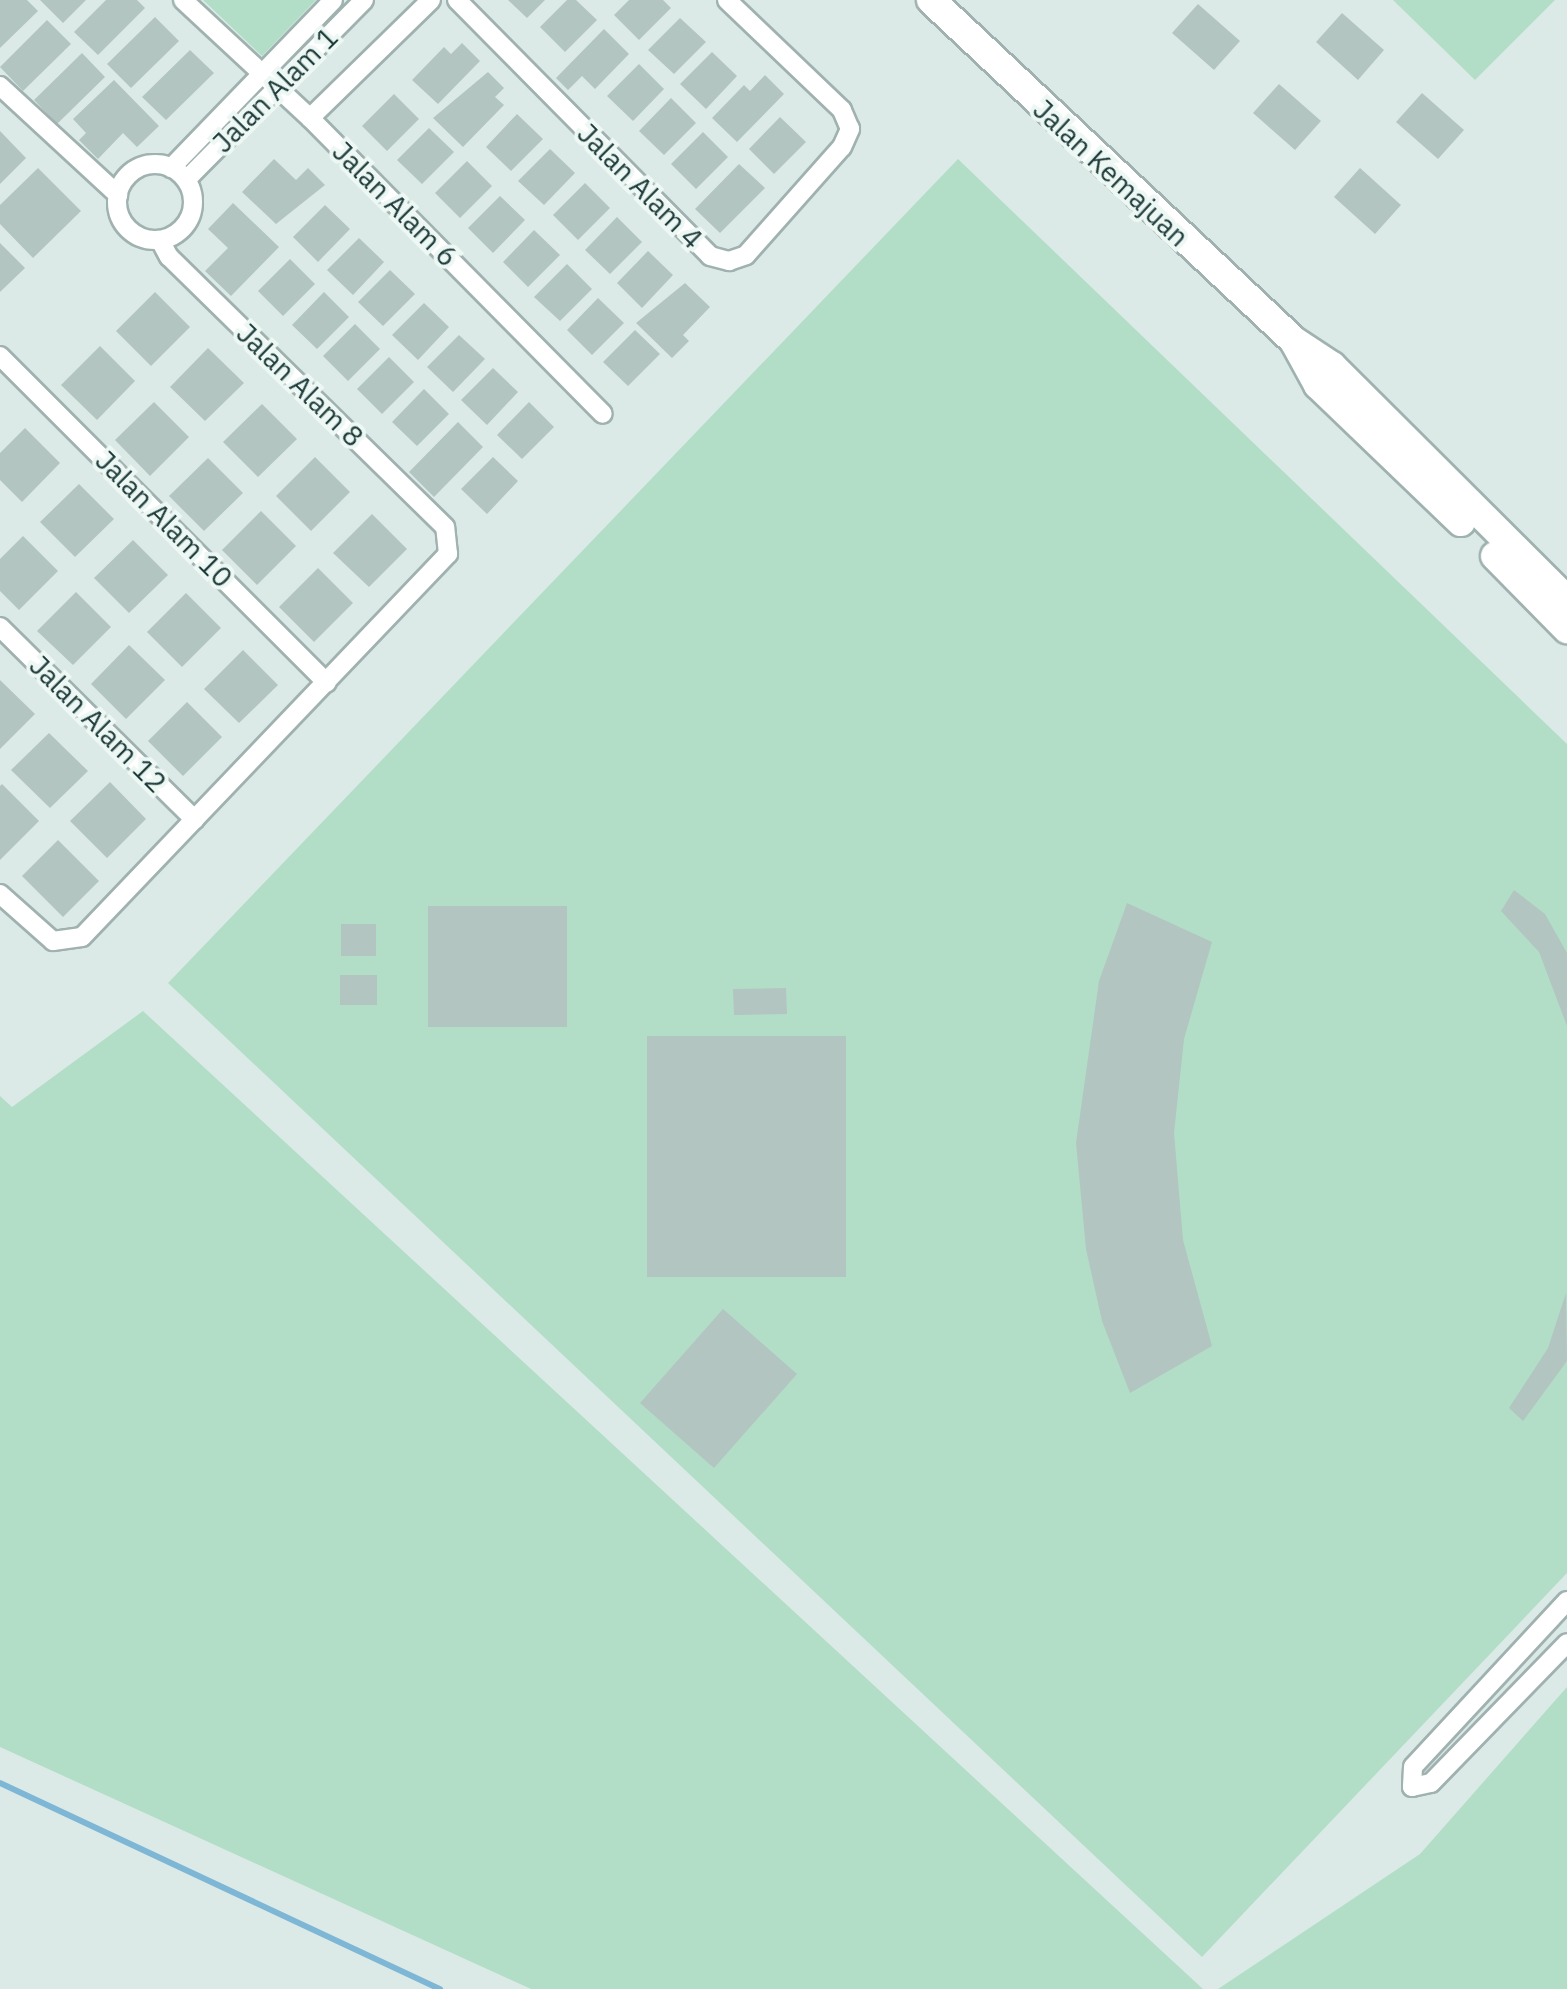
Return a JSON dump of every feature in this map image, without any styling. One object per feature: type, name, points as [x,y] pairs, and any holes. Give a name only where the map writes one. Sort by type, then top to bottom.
[{"type":"street","name":"Jalan Alam 6","points":[[182,0],[310,118],[602,414]]},
{"type":"street","name":"Jalan Alam 1","points":[[171,168],[333,0]]},
{"type":"street","name":"Jalan Alam 1","points":[[186,180],[364,0]]},
{"type":"street","points":[[310,118],[431,0]]},
{"type":"street","name":"Jalan Alam 4","points":[[457,0],[719,260],[746,254],[842,147],[850,128],[842,110],[727,0]]},
{"type":"street","name":"Jalan Kemajuan","points":[[931,0],[1294,342],[1332,366],[1567,600]]},
{"type":"street","points":[[0,86],[118,194],[127,228],[160,240],[190,218],[186,180],[171,168],[138,169],[118,194]]},
{"type":"street","name":"Jalan Alam 8","points":[[160,240],[168,257],[445,527],[445,563],[328,683]]},
{"type":"street","name":"Jalan Kemajuan","points":[[1294,342],[1318,385],[1567,628]]},
{"type":"street","name":"Jalan Alam 10","points":[[0,356],[328,683]]},
{"type":"street","name":"Jalan Alam 12","points":[[0,627],[195,820]]},
{"type":"street","points":[[0,894],[40,934],[64,942],[82,937],[328,683]]},
{"type":"street","points":[[1567,1601],[1413,1767],[1412,1787],[1431,1783],[1567,1644]]},
{"type":"green space","points":[[203,0],[316,0],[262,56]]},
{"type":"green space","points":[[1393,0],[1555,0],[1475,80]]},
{"type":"green space","points":[[958,159],[1567,744],[1567,1573],[1202,1957],[168,983]]},
{"type":"green space","points":[[143,1011],[1203,1989],[531,1989],[0,1747],[0,1096],[12,1107]]},
{"type":"green space","points":[[1567,1687],[1567,1989],[1218,1989],[1420,1854]]},
{"type":"building","points":[[0,0],[27,0],[38,11],[0,48]]},
{"type":"building","points":[[40,0],[86,0],[63,23]]},
{"type":"building","points":[[106,0],[137,0],[145,8],[98,55],[74,32]]},
{"type":"building","points":[[508,0],[545,0],[527,18]]},
{"type":"building","points":[[567,0],[576,0],[597,20],[565,52],[540,27]]},
{"type":"building","points":[[629,0],[663,0],[671,8],[639,40],[614,15]]},
{"type":"building","points":[[1198,4],[1240,41],[1214,70],[1172,33]]},
{"type":"building","points":[[1342,13],[1384,50],[1358,80],[1316,42]]},
{"type":"building","points":[[155,17],[179,41],[131,88],[107,64]]},
{"type":"building","points":[[680,18],[706,42],[674,74],[648,50]]},
{"type":"building","points":[[47,20],[71,44],[23,91],[0,67]]},
{"type":"building","points":[[604,29],[629,54],[595,89],[582,76],[568,90],[556,78]]},
{"type":"building","points":[[462,43],[480,61],[438,104],[412,80],[444,47],[451,54]]},
{"type":"building","points":[[190,50],[214,73],[166,120],[142,97]]},
{"type":"building","points":[[712,52],[737,76],[706,109],[680,84]]},
{"type":"building","points":[[82,53],[105,77],[57,124],[34,100]]},
{"type":"building","points":[[639,64],[664,89],[633,121],[607,96]]},
{"type":"building","points":[[488,72],[504,88],[495,97],[504,105],[463,147],[433,118]]},
{"type":"building","points":[[765,75],[784,94],[737,142],[712,118],[744,85],[750,91]]},
{"type":"building","points":[[114,80],[159,126],[137,147],[123,133],[98,159],[79,140],[86,133],[73,119]]},
{"type":"building","points":[[1279,84],[1321,121],[1295,150],[1253,113]]},
{"type":"building","points":[[1422,93],[1464,130],[1438,159],[1396,122]]},
{"type":"building","points":[[394,94],[419,119],[387,151],[362,126]]},
{"type":"building","points":[[671,98],[696,123],[664,155],[639,131]]},
{"type":"building","points":[[517,114],[543,139],[511,171],[486,147]]},
{"type":"building","points":[[780,117],[806,142],[774,174],[749,149]]},
{"type":"building","points":[[429,128],[454,152],[422,184],[397,160]]},
{"type":"building","points":[[0,131],[26,158],[0,184]]},
{"type":"building","points":[[703,132],[728,157],[696,189],[671,164]]},
{"type":"building","points":[[550,149],[575,173],[544,205],[518,181]]},
{"type":"building","points":[[274,159],[296,180],[308,168],[325,185],[276,224],[242,192]]},
{"type":"building","points":[[467,161],[492,186],[460,218],[435,193]]},
{"type":"building","points":[[739,164],[765,188],[720,233],[695,209]]},
{"type":"building","points":[[38,168],[81,211],[33,258],[0,224],[0,205]]},
{"type":"building","points":[[1360,168],[1401,205],[1375,234],[1334,197]]},
{"type":"building","points":[[585,183],[610,208],[578,240],[553,215]]},
{"type":"building","points":[[500,196],[525,220],[493,253],[468,228]]},
{"type":"building","points":[[233,203],[279,247],[231,296],[205,271],[228,248],[208,229]]},
{"type":"building","points":[[325,205],[350,229],[318,262],[293,237]]},
{"type":"building","points":[[617,217],[642,242],[610,274],[585,250]]},
{"type":"building","points":[[534,230],[560,255],[528,287],[503,262]]},
{"type":"building","points":[[359,238],[384,262],[353,295],[327,270]]},
{"type":"building","points":[[0,243],[25,268],[0,292]]},
{"type":"building","points":[[648,251],[673,275],[642,308],[617,283]]},
{"type":"building","points":[[290,259],[315,284],[283,316],[258,291]]},
{"type":"building","points":[[567,264],[592,289],[560,321],[534,297]]},
{"type":"building","points":[[390,270],[415,294],[383,326],[358,302]]},
{"type":"building","points":[[685,283],[710,307],[683,335],[689,341],[672,358],[636,323]]},
{"type":"building","points":[[155,292],[190,327],[151,366],[116,331]]},
{"type":"building","points":[[324,292],[349,317],[317,349],[292,325]]},
{"type":"building","points":[[598,298],[624,323],[592,355],[567,330]]},
{"type":"building","points":[[424,303],[449,327],[418,360],[392,335]]},
{"type":"building","points":[[355,324],[380,349],[348,381],[323,356]]},
{"type":"building","points":[[635,330],[660,354],[628,386],[603,362]]},
{"type":"building","points":[[459,335],[485,359],[453,392],[427,367]]},
{"type":"building","points":[[100,346],[135,381],[97,420],[61,385]]},
{"type":"building","points":[[208,348],[244,383],[205,421],[170,387]]},
{"type":"building","points":[[389,357],[414,382],[382,414],[357,389]]},
{"type":"building","points":[[493,368],[518,392],[487,425],[461,400]]},
{"type":"building","points":[[424,389],[449,414],[417,446],[392,422]]},
{"type":"building","points":[[154,402],[189,437],[150,476],[115,440]]},
{"type":"building","points":[[529,402],[554,427],[522,459],[497,435]]},
{"type":"building","points":[[262,404],[297,439],[258,477],[223,442]]},
{"type":"building","points":[[458,422],[483,447],[434,497],[409,472]]},
{"type":"building","points":[[25,428],[60,463],[22,502],[0,480],[0,453]]},
{"type":"building","points":[[315,457],[350,492],[311,531],[276,496]]},
{"type":"building","points":[[493,457],[518,481],[487,514],[461,489]]},
{"type":"building","points":[[208,458],[243,493],[204,531],[169,496]]},
{"type":"building","points":[[79,484],[114,519],[75,557],[40,522]]},
{"type":"building","points":[[261,511],[296,546],[257,585],[222,550]]},
{"type":"building","points":[[372,514],[407,549],[369,587],[333,553]]},
{"type":"building","points":[[23,536],[58,571],[19,610],[0,591],[0,559]]},
{"type":"building","points":[[133,540],[168,575],[129,613],[94,578]]},
{"type":"building","points":[[318,568],[353,603],[314,642],[279,607]]},
{"type":"building","points":[[76,592],[111,627],[73,665],[37,631]]},
{"type":"building","points":[[186,593],[221,628],[182,667],[147,632]]},
{"type":"building","points":[[129,645],[165,680],[126,719],[91,684]]},
{"type":"building","points":[[243,650],[278,685],[239,723],[204,689]]},
{"type":"building","points":[[0,680],[35,714],[0,749]]},
{"type":"building","points":[[187,702],[222,737],[183,776],[148,741]]},
{"type":"building","points":[[49,733],[88,771],[50,808],[11,770]]},
{"type":"building","points":[[110,782],[146,819],[107,858],[70,821]]},
{"type":"building","points":[[0,786],[39,821],[0,860]]},
{"type":"building","points":[[58,840],[99,881],[63,917],[22,876]]},
{"type":"building","points":[[1514,890],[1545,914],[1567,953],[1567,1026],[1539,952],[1501,911]]},
{"type":"building","points":[[1127,903],[1212,942],[1184,1039],[1174,1133],[1183,1240],[1212,1346],[1130,1393],[1102,1321],[1086,1249],[1076,1143],[1099,981]]},
{"type":"building","points":[[428,906],[567,906],[567,1027],[428,1027]]},
{"type":"building","points":[[341,924],[376,924],[376,956],[341,956]]},
{"type":"building","points":[[340,975],[377,975],[377,1005],[340,1005]]},
{"type":"building","points":[[786,988],[787,1014],[734,1015],[733,989]]},
{"type":"building","points":[[647,1036],[846,1036],[846,1277],[647,1277]]},
{"type":"building","points":[[1566,1293],[1567,1361],[1523,1421],[1509,1408],[1548,1348]]},
{"type":"building","points":[[723,1309],[797,1374],[714,1468],[640,1403]]},
{"type":"waterway","points":[[0,1783],[440,1989]]}]
